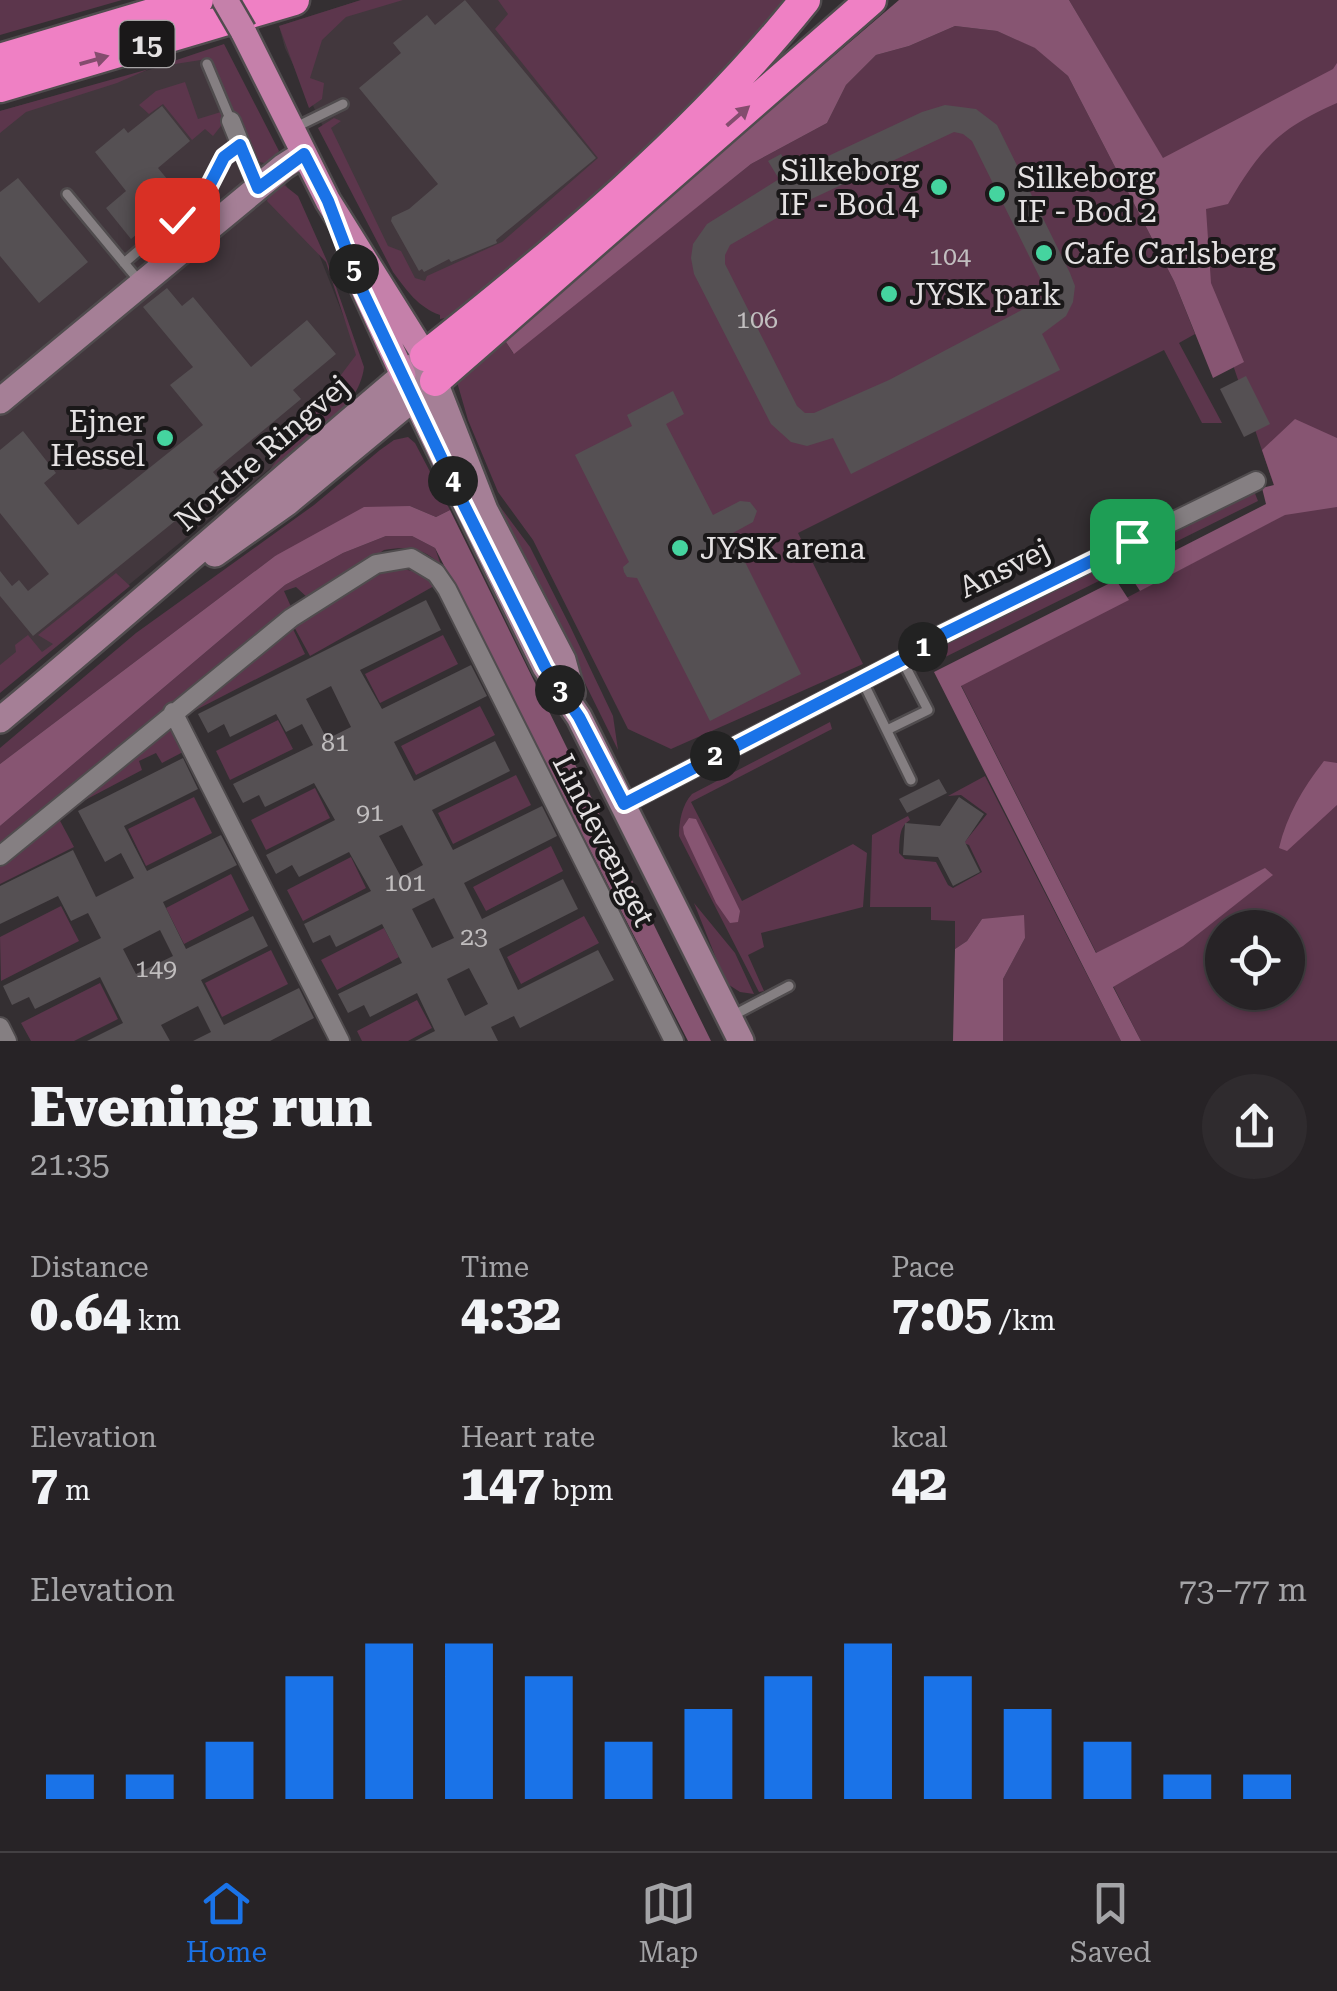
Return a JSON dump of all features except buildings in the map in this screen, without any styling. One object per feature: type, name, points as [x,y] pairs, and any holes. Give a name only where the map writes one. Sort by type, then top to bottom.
[{"type":"highway","name":"15","points":[[0,58],[198,0]]},
{"type":"highway","name":"15","points":[[0,87],[294,0]]},
{"type":"highway","points":[[419,378],[559,255],[712,105],[805,0]]},
{"type":"highway","points":[[419,378],[871,0]]},
{"type":"main road","points":[[224,0],[419,378]]},
{"type":"main road","points":[[233,0],[244,34]]},
{"type":"street","points":[[232,121],[258,188]]},
{"type":"street","points":[[0,401],[304,154]]},
{"type":"street","name":"Nordre Ringvej","points":[[143,602],[288,503],[419,378]]},
{"type":"street","name":"Nordre Ringvej","points":[[0,720],[143,602],[203,546],[419,378]]},
{"type":"street","points":[[419,378],[545,667],[579,717],[742,1041]]},
{"type":"street","name":"Ansvej","points":[[624,804],[902,660],[937,637],[1256,481]]},
{"type":"street","name":"Lindevænget","points":[[0,856],[290,618],[376,564],[411,558],[436,573],[458,608],[674,1041]]},
{"type":"street","points":[[173,712],[340,1041]]},
{"type":"street","points":[[0,1027],[7,1041]]},
{"type":"lane","points":[[207,64],[232,121]]},
{"type":"lane","points":[[292,130],[343,104]]},
{"type":"lane","points":[[124,263],[205,194],[224,157],[240,145]]},
{"type":"lane","points":[[67,194],[142,284]]},
{"type":"lane","points":[[887,730],[928,710],[902,660]]},
{"type":"lane","points":[[862,680],[911,780]]},
{"type":"lane","points":[[730,1017],[789,986]]},
{"type":"shaded area","points":[[0,0],[122,0],[0,35]]},
{"type":"shaded area","points":[[361,0],[777,0],[449,312],[382,248],[285,48],[279,26]]},
{"type":"shaded area","points":[[361,0],[403,0],[346,17],[322,40],[310,78],[324,83],[322,99],[309,108],[279,26]]},
{"type":"shaded area","points":[[498,0],[788,0],[696,104],[639,161],[450,317],[440,319],[440,315],[414,298],[393,272],[318,128],[334,118],[341,121],[331,128],[388,246],[401,251],[415,278],[425,281],[427,276],[502,242],[598,158],[495,29],[508,14]]},
{"type":"shaded area","points":[[899,0],[1069,0],[1163,158],[1333,69],[1337,63],[1337,103],[1285,132],[1261,155],[1228,204],[1206,209],[1211,283],[1244,362],[1213,378],[1174,281],[1068,76],[1035,48],[997,31],[955,26],[876,55],[846,85],[827,123],[751,164],[514,354],[504,339]]},
{"type":"shaded area","points":[[1069,0],[1337,0],[1337,1041],[1141,1041],[961,685],[1284,515],[1163,159]]},
{"type":"shaded area","points":[[955,26],[997,31],[1036,48],[1068,76],[1174,281],[1195,334],[1179,343],[1222,423],[1202,423],[1164,350],[798,533],[863,664],[671,749],[628,729],[533,540],[498,492],[457,382],[501,334],[513,353],[751,164],[827,123],[846,85],[876,55]]},
{"type":"shaded area","points":[[224,44],[279,151],[268,164],[256,161],[212,62],[207,59],[156,67]]},
{"type":"shaded area","points":[[221,50],[316,247],[360,358],[296,447],[0,691],[0,111]]},
{"type":"shaded area","points":[[149,69],[26,112],[0,133],[0,111]]},
{"type":"shaded area","points":[[185,82],[198,119],[221,112],[224,122],[213,136],[205,129],[192,140],[163,104],[149,114],[139,105],[156,91]]},
{"type":"shaded area","points":[[284,185],[298,196],[327,261],[364,367],[352,399],[340,413],[268,472],[356,355],[326,262],[267,201],[270,193]]},
{"type":"shaded area","points":[[1295,419],[1337,438],[1337,507],[1285,515],[1140,591],[1129,574],[1266,504],[1262,488],[1274,485],[1262,450]]},
{"type":"shaded area","points":[[408,437],[415,443],[450,510],[436,517],[410,506],[275,556],[0,764],[0,748],[136,633],[314,505],[380,450],[394,440]]},
{"type":"shaded area","points":[[1254,491],[1258,501],[1121,569],[1120,558]]},
{"type":"shaded area","points":[[493,497],[530,547],[570,626],[613,716],[618,750]]},
{"type":"shaded area","points":[[410,506],[436,517],[450,510],[711,1041],[688,1041],[435,548],[412,536],[386,536],[343,553],[285,585],[0,826],[0,764],[275,556],[364,507]]},
{"type":"shaded area","points":[[386,536],[412,536],[435,548],[441,565],[415,550],[384,550],[310,600],[296,587],[284,591],[292,609],[0,846],[0,826],[285,585],[343,553]]},
{"type":"shaded area","points":[[1104,566],[1113,574],[917,671],[919,664],[935,650]]},
{"type":"shaded area","points":[[398,568],[427,574],[434,586],[310,656],[292,623]]},
{"type":"shaded area","points":[[116,573],[130,586],[0,693],[0,665],[16,652],[15,645],[28,635],[42,652],[53,644],[38,635]]},
{"type":"shaded area","points":[[1116,580],[1129,600],[961,686],[1096,953],[1265,868],[1273,875],[1229,910],[1205,910],[1205,929],[1113,987],[1141,1041],[1121,1041],[934,672]]},
{"type":"shaded area","points":[[292,627],[305,654],[186,715]]},
{"type":"shaded area","points":[[443,635],[458,664],[380,703],[365,674]]},
{"type":"shaded area","points":[[480,706],[495,735],[416,775],[401,746]]},
{"type":"shaded area","points":[[278,720],[293,749],[230,780],[216,751]]},
{"type":"shaded area","points":[[830,722],[832,729],[691,802],[742,901],[853,844],[867,853],[863,907],[761,933],[764,947],[748,955],[764,991],[759,992],[679,836],[682,814],[692,794]]},
{"type":"shaded area","points":[[170,727],[183,752],[162,763],[156,753],[139,761],[142,770],[72,807]]},
{"type":"shaded area","points":[[1324,761],[1337,763],[1337,805],[1287,851],[1279,848],[1297,802]]},
{"type":"shaded area","points":[[516,775],[531,805],[453,844],[438,813]]},
{"type":"shaded area","points":[[985,776],[1121,1041],[1003,1041],[1003,979],[1025,938],[982,919],[967,941],[955,949],[955,921],[931,920],[931,907],[870,907],[872,835],[908,816],[899,853],[905,859],[936,862],[953,888],[982,872],[969,845],[964,843],[987,814],[961,795],[948,796]]},
{"type":"shaded area","points":[[315,788],[330,818],[266,850],[251,820]]},
{"type":"shaded area","points":[[194,797],[212,833],[146,866],[128,829]]},
{"type":"shaded area","points":[[58,817],[74,847],[0,884],[0,865]]},
{"type":"shaded area","points":[[689,818],[696,819],[740,911],[738,922],[730,923],[716,903],[684,834],[683,827]]},
{"type":"shaded area","points":[[551,846],[563,871],[486,911],[473,887]]},
{"type":"shaded area","points":[[351,857],[366,888],[303,921],[287,890]]},
{"type":"shaded area","points":[[231,874],[249,910],[184,944],[166,908]]},
{"type":"shaded area","points":[[694,903],[735,953],[754,994],[740,992],[726,983]]},
{"type":"shaded area","points":[[61,906],[79,941],[1,981],[0,937]]},
{"type":"shaded area","points":[[1024,915],[1025,938],[1003,979],[1003,1041],[953,1041],[955,949],[967,941],[982,919]]},
{"type":"shaded area","points":[[584,916],[599,943],[521,984],[507,957]]},
{"type":"shaded area","points":[[384,928],[399,957],[337,990],[321,960]]},
{"type":"shaded area","points":[[271,950],[288,984],[222,1017],[205,983]]},
{"type":"shaded area","points":[[100,983],[118,1019],[74,1041],[31,1041],[21,1023]]},
{"type":"shaded area","points":[[417,1000],[432,1028],[408,1041],[362,1041],[357,1031]]},
{"type":"place","name":"Silkeborg IF - Bod 4","points":[[939,187]]},
{"type":"place","name":"Silkeborg IF - Bod 2","points":[[997,194]]},
{"type":"place","name":"Cafe Carlsberg","points":[[1044,253]]},
{"type":"place","name":"JYSK park","points":[[889,294]]},
{"type":"place","name":"Ejner Hessel","points":[[165,438]]},
{"type":"place","name":"JYSK arena","points":[[680,548]]},
{"type":"route","points":[[177,220],[205,194],[224,157],[240,145],[258,188],[304,154],[328,201],[361,288],[460,497],[545,667],[579,717],[624,804],[902,660],[937,637],[1132,541]]}]
